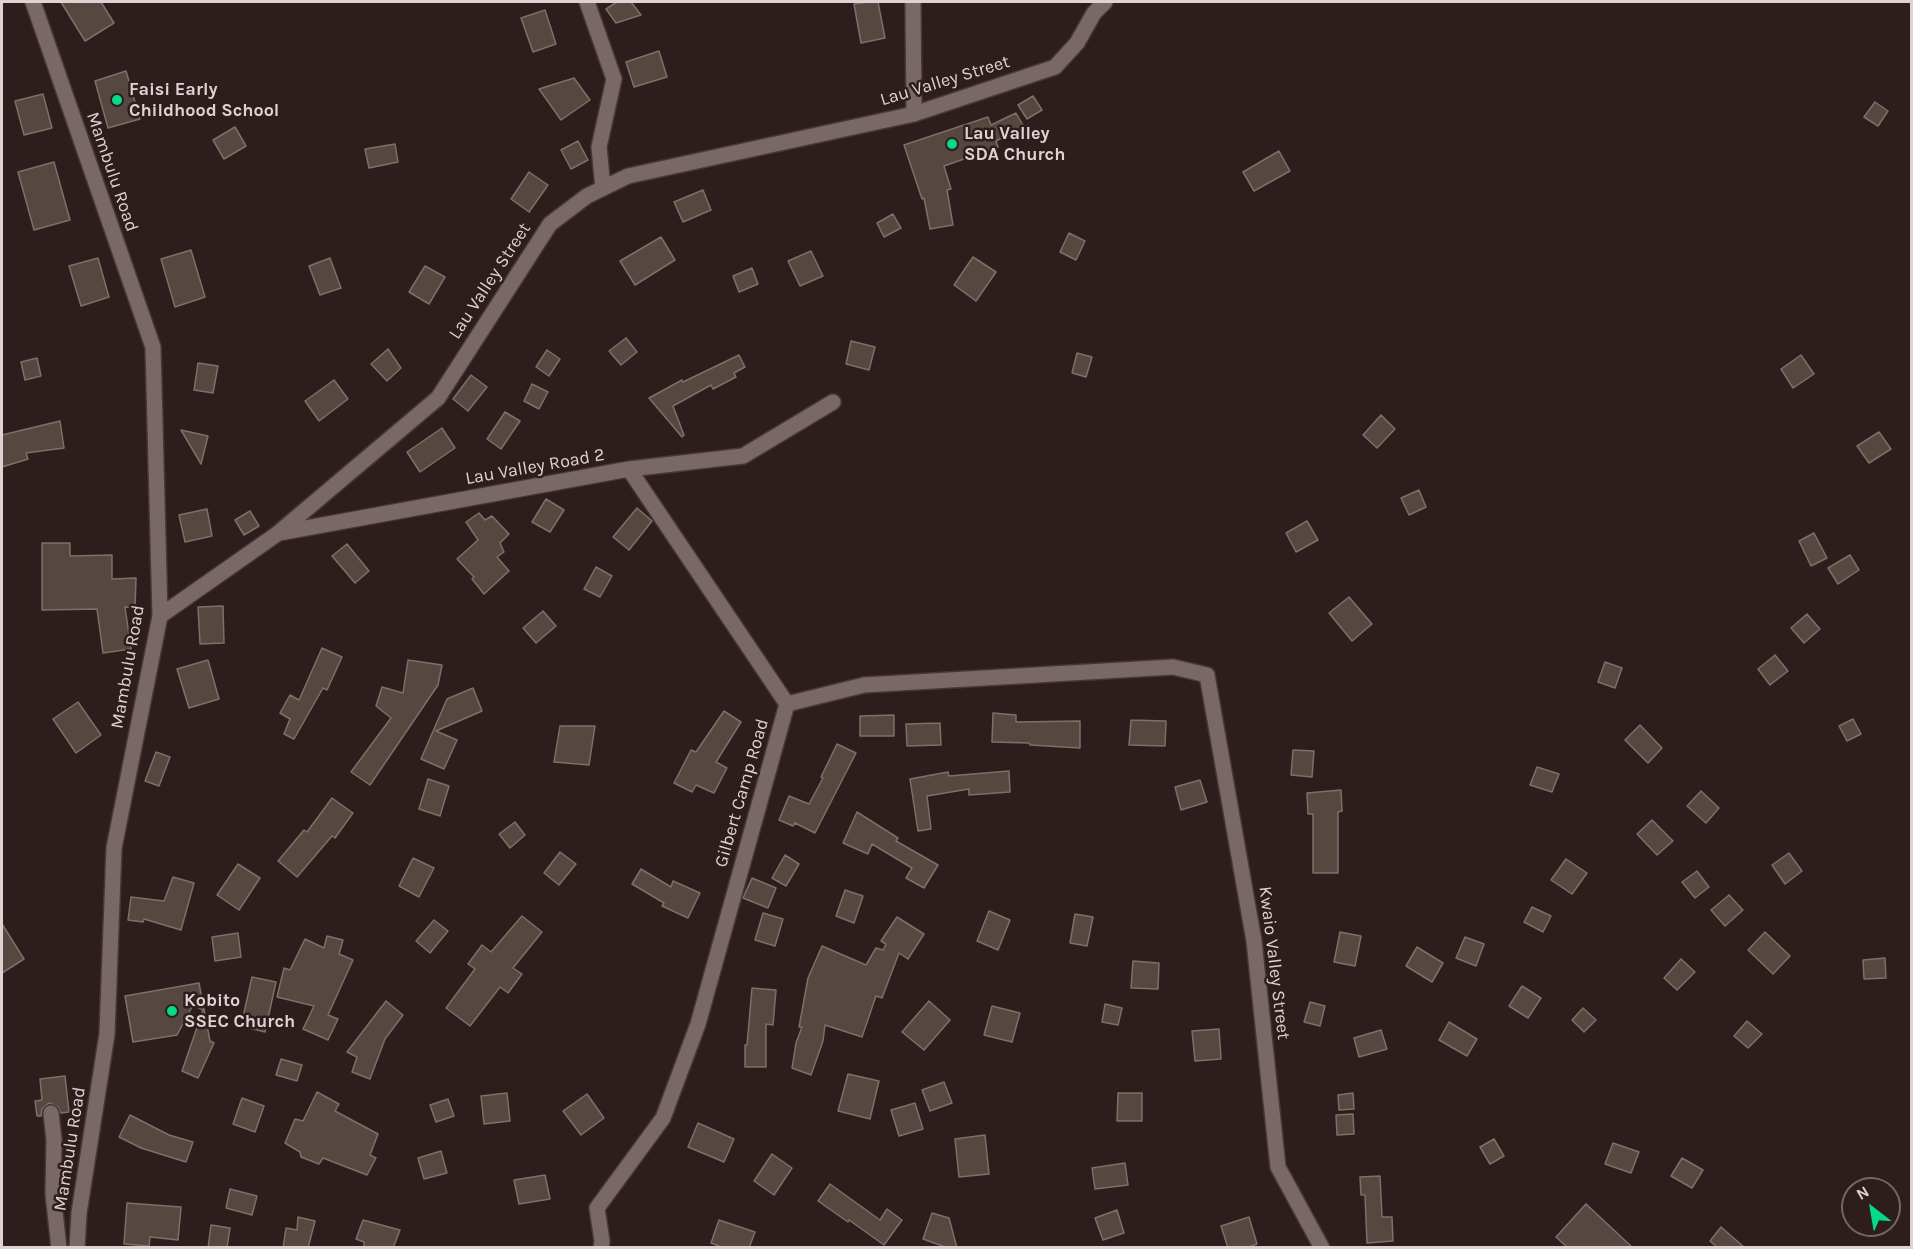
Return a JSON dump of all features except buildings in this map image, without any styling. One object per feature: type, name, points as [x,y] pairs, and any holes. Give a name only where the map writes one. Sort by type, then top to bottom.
[{"type":"street","name":"Mambulu Road","points":[[33,2],[153,347],[160,616],[114,848],[107,1034],[79,1213],[77,1248]]},
{"type":"street","points":[[587,2],[614,79],[599,147],[603,188]]},
{"type":"street","points":[[913,2],[914,114]]},
{"type":"street","name":"Lau Valley Street","points":[[160,616],[277,534],[438,398],[550,224],[587,196],[628,176],[914,114],[1055,67],[1077,43],[1094,13],[1106,2]]},
{"type":"street","points":[[628,469],[743,456],[834,402]]},
{"type":"street","name":"Lau Valley Road 2","points":[[277,534],[628,469],[787,704]]},
{"type":"street","name":"Gilbert Camp Road","points":[[601,1248],[597,1208],[663,1118],[698,1024],[787,704],[864,685],[1173,667],[1207,675]]},
{"type":"street","name":"Kwaio Valley Street","points":[[1207,675],[1254,941],[1278,1167],[1322,1248]]},
{"type":"street","points":[[51,1113],[54,1140],[53,1194],[59,1248]]},
{"type":"place","name":"Faisi Early Childhood School","points":[[117,100]]},
{"type":"place","name":"Lau Valley SDA Church","points":[[952,144]]},
{"type":"place","name":"Kobito SSEC Church","points":[[172,1011]]}]
